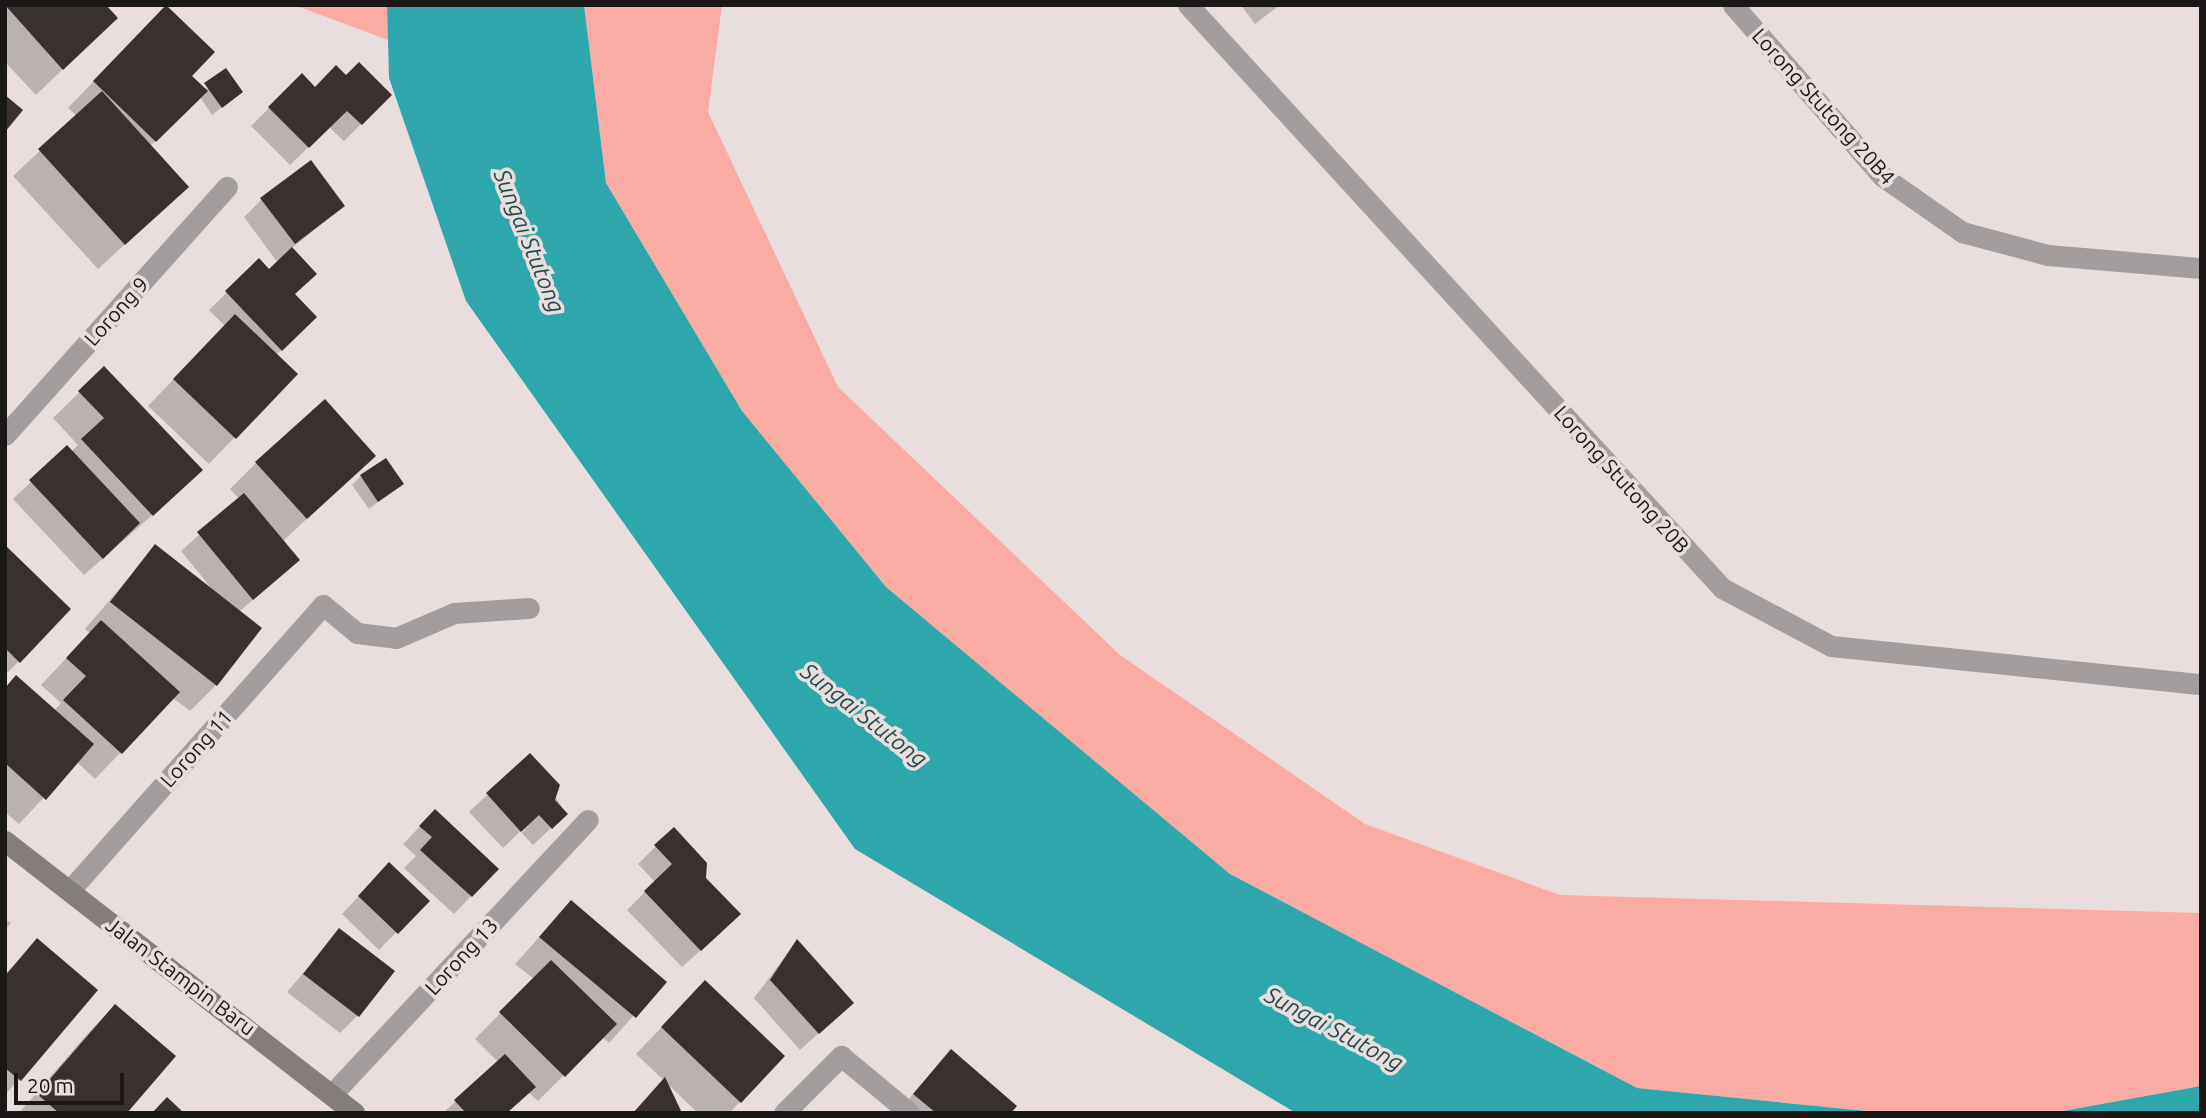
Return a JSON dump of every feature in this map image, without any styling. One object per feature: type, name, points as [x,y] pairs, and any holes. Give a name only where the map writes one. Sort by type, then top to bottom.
[{"type":"street","name":"Lorong Stutong 20B","points":[[1188,5],[1722,588],[1832,646],[2201,684]]},
{"type":"street","name":"Lorong Stutong 20B4","points":[[1733,5],[1882,176],[1962,232],[2048,255],[2201,268]]},
{"type":"street","name":"Lorong 9","points":[[5,435],[227,187]]},
{"type":"street","name":"Lorong 11","points":[[69,890],[323,605],[357,633],[396,638],[454,613],[530,608]]},
{"type":"street","name":"Lorong 13","points":[[334,1093],[588,820]]},
{"type":"street","name":"Jalan Stampin Baru","points":[[5,841],[334,1093],[355,1113]]},
{"type":"street","points":[[784,1113],[841,1056],[910,1113]]},
{"type":"shaded area","points":[[294,5],[387,5],[388,40]]},
{"type":"shaded area","points":[[584,5],[722,5],[708,112],[838,387],[1120,655],[1365,824],[1560,895],[2201,913],[2201,1086],[2052,1113],[1886,1113],[1637,1088],[1230,874],[886,587],[742,411],[606,183]]},
{"type":"water","name":"Sungai Stutong","points":[[387,5],[584,5],[606,183],[742,411],[886,587],[1230,874],[1637,1088],[1886,1113],[1296,1113],[855,849],[466,301],[389,78]]},
{"type":"water","points":[[2201,1086],[2201,1113],[2052,1113]]},
{"type":"building","points":[[5,5],[106,5],[118,18],[63,70]]},
{"type":"building","points":[[166,5],[215,52],[192,76],[208,91],[156,142],[93,81]]},
{"type":"building","points":[[359,62],[392,95],[362,125],[347,111],[309,148],[268,107],[302,73],[315,87],[336,65],[346,75]]},
{"type":"building","points":[[226,68],[243,92],[222,108],[204,83]]},
{"type":"building","points":[[102,91],[189,187],[125,245],[38,149]]},
{"type":"building","points":[[5,95],[23,110],[5,132]]},
{"type":"building","points":[[311,160],[345,206],[295,244],[260,198]]},
{"type":"building","points":[[292,247],[317,274],[295,294],[317,317],[282,351],[225,291],[259,258],[269,269]]},
{"type":"building","points":[[235,314],[298,374],[236,439],[173,379]]},
{"type":"building","points":[[104,366],[203,470],[153,516],[81,439],[104,418],[78,391]]},
{"type":"building","points":[[325,399],[376,456],[307,519],[255,462]]},
{"type":"building","points":[[67,445],[140,523],[103,559],[29,480]]},
{"type":"building","points":[[386,458],[404,484],[378,502],[360,475]]},
{"type":"building","points":[[244,493],[300,560],[253,600],[197,532]]},
{"type":"building","points":[[155,544],[262,628],[217,686],[110,602]]},
{"type":"building","points":[[5,545],[71,609],[20,663],[5,648]]},
{"type":"building","points":[[101,620],[180,692],[122,754],[63,700],[86,676],[66,658]]},
{"type":"building","points":[[16,675],[94,744],[46,800],[5,763],[5,688]]},
{"type":"building","points":[[530,753],[560,785],[555,800],[568,814],[552,829],[539,815],[521,832],[486,793]]},
{"type":"building","points":[[435,809],[499,869],[472,897],[420,850],[432,837],[419,826]]},
{"type":"building","points":[[674,827],[707,863],[706,878],[741,914],[701,951],[644,891],[672,864],[654,845]]},
{"type":"building","points":[[389,862],[430,901],[398,934],[358,896]]},
{"type":"building","points":[[571,900],[667,982],[636,1018],[539,937]]},
{"type":"building","points":[[339,928],[395,971],[359,1017],[303,974]]},
{"type":"building","points":[[37,938],[98,990],[21,1081],[5,1068],[5,976]]},
{"type":"building","points":[[797,939],[854,1003],[819,1034],[770,980]]},
{"type":"building","points":[[551,960],[617,1024],[565,1077],[499,1012]]},
{"type":"building","points":[[705,980],[785,1056],[741,1103],[661,1027]]},
{"type":"building","points":[[115,1004],[176,1056],[127,1113],[59,1113],[37,1094]]},
{"type":"building","points":[[951,1049],[1017,1106],[1011,1113],[936,1113],[913,1094]]},
{"type":"building","points":[[505,1054],[536,1087],[507,1113],[466,1113],[454,1100]]},
{"type":"building","points":[[665,1077],[682,1113],[633,1113]]},
{"type":"building","points":[[167,1097],[184,1113],[152,1113]]}]
